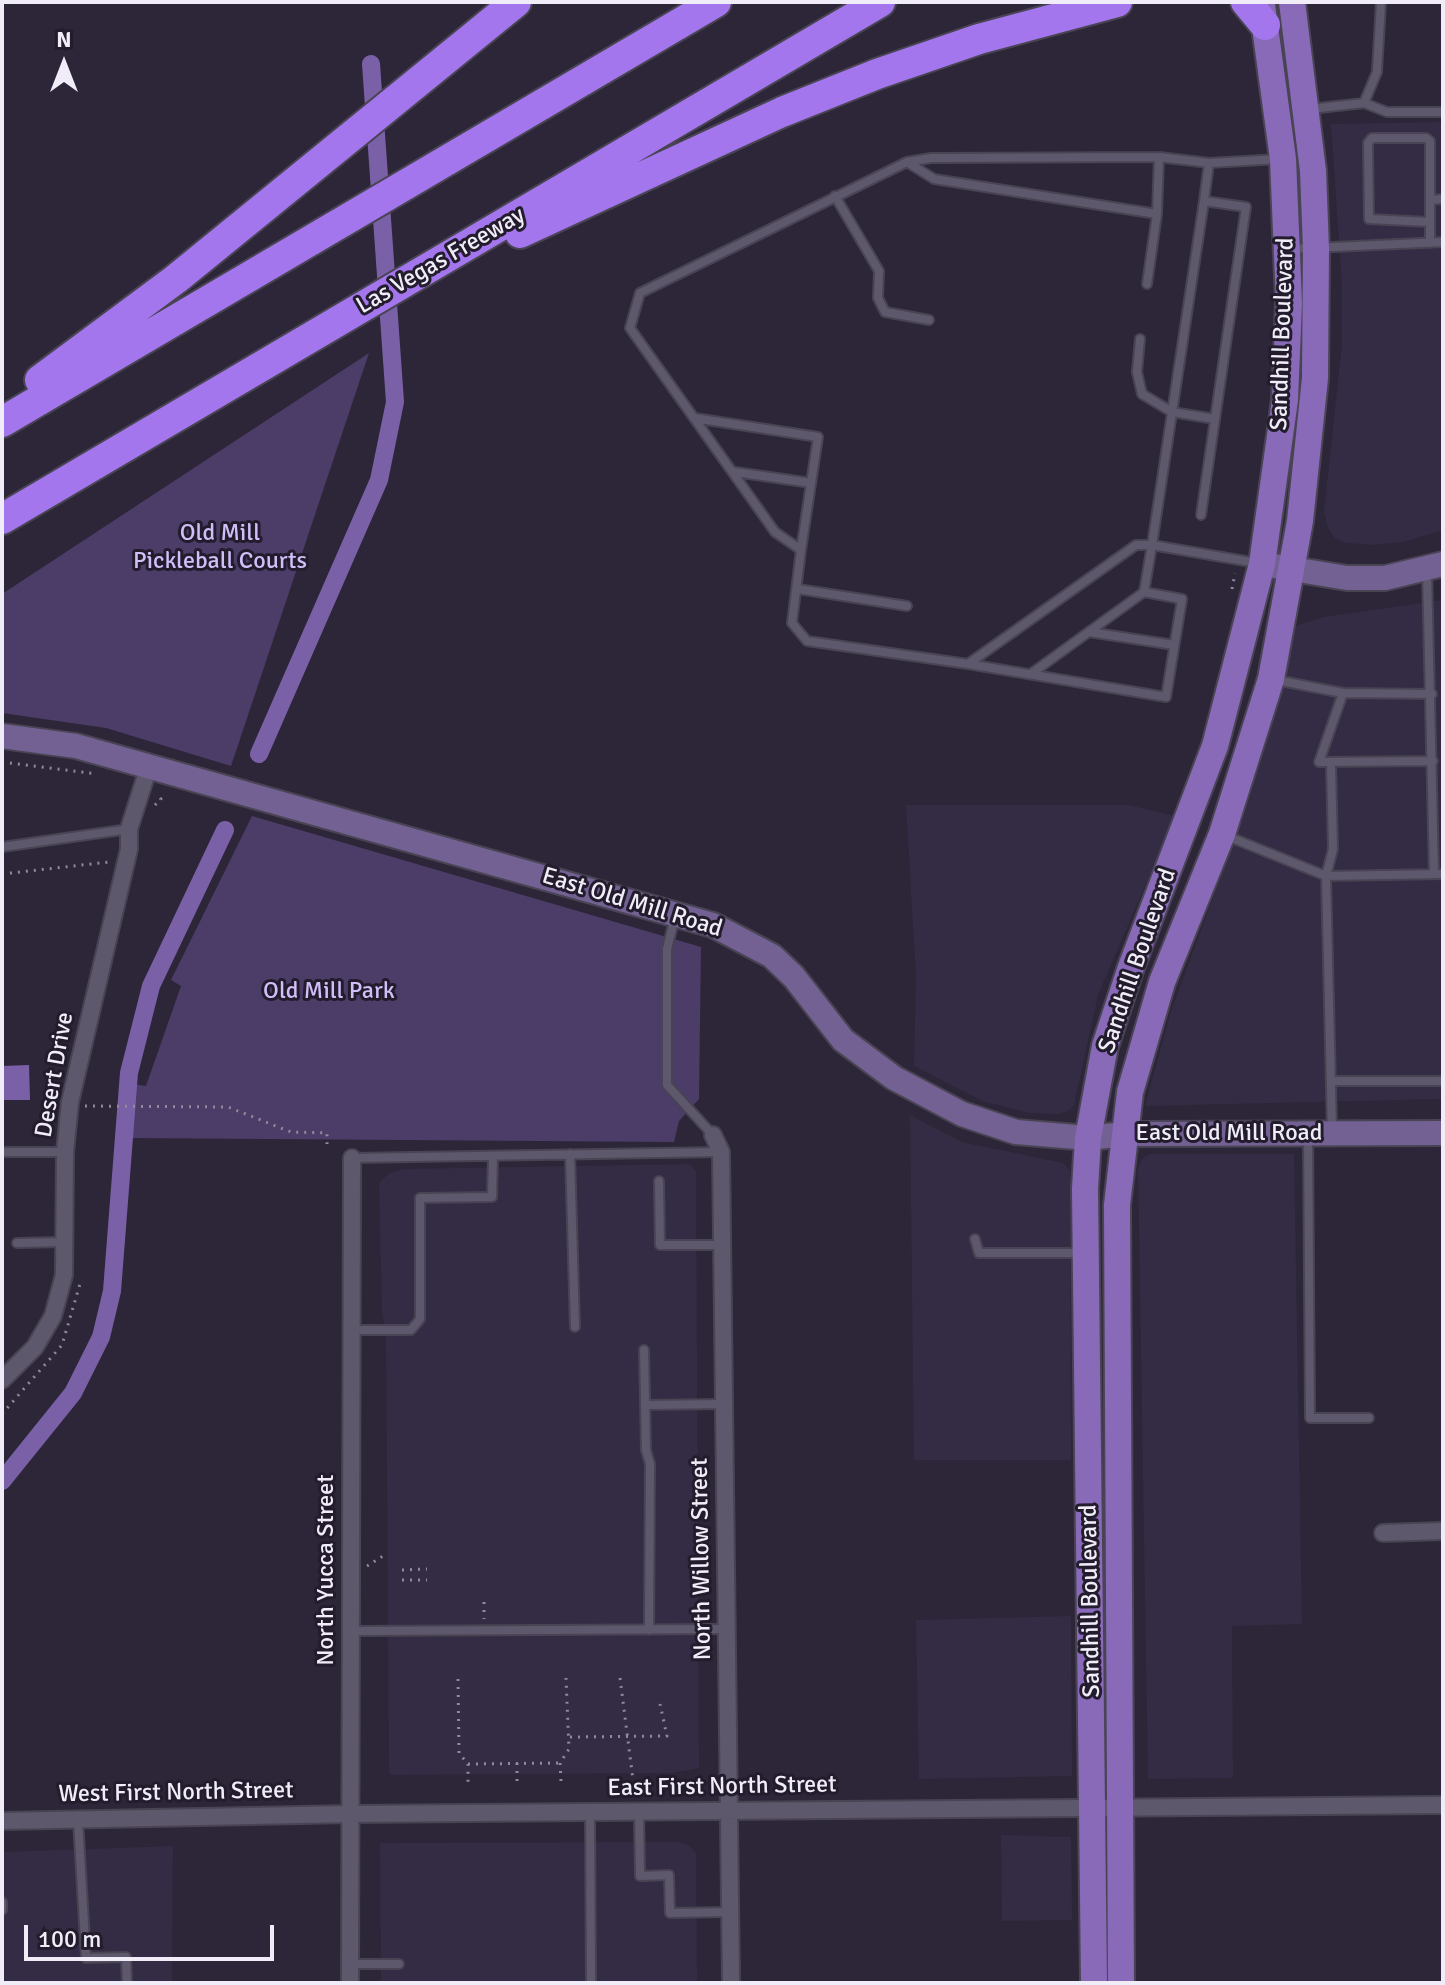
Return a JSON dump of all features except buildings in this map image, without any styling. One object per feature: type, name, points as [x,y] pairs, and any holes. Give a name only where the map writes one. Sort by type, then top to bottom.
[{"type":"highway","points":[[2,406],[176,279],[516,2]]},
{"type":"highway","points":[[2,422],[716,2]]},
{"type":"highway","name":"Las Vegas Freeway","points":[[2,519],[880,2]]},
{"type":"highway","points":[[415,278],[653,175],[782,112],[877,74],[979,39],[1117,2]]},
{"type":"main road","name":"Sandhill Boulevard","points":[[1094,1983],[1118,1554],[1117,1205],[1130,1092],[1162,982],[1222,834],[1271,679],[1292,570],[1315,378],[1316,249],[1305,109],[1292,2]]},
{"type":"main road","name":"Sandhill Boulevard","points":[[1121,1983],[1106,1807],[1088,1420],[1088,1138],[1105,1046],[1131,967],[1215,746],[1262,564],[1285,400],[1288,249],[1278,112],[1258,10]]},
{"type":"main road","points":[[1278,112],[1305,109]]},
{"type":"main road","points":[[1088,1420],[1097,1442],[1099,1540],[1118,1554]]},
{"type":"street","points":[[1262,564],[1347,578],[1385,578],[1435,567]]},
{"type":"street","name":"East Old Mill Road","points":[[2,736],[76,746],[676,912],[713,925],[772,956],[794,977],[843,1040],[894,1078],[962,1114],[1016,1132],[1088,1138],[1125,1134],[1443,1133]]},
{"type":"street","name":"Desert Drive","points":[[2,1380],[35,1347],[53,1316],[64,1275],[65,1152],[70,1102],[129,849],[129,829],[149,766]]},
{"type":"street","name":"North Willow Street","points":[[713,1135],[721,1152],[731,1983]]},
{"type":"street","name":"North Yucca Street","points":[[350,1983],[352,1158]]},
{"type":"street","points":[[1383,1533],[1443,1531]]},
{"type":"street","name":"East First North Street","points":[[350,1814],[1443,1805]]},
{"type":"street","name":"West First North Street","points":[[2,1821],[350,1814]]},
{"type":"lane","points":[[1364,103],[1377,72],[1381,2]]},
{"type":"lane","points":[[1305,109],[1364,103],[1387,112],[1443,112]]},
{"type":"lane","points":[[1430,222],[1369,219],[1368,143],[1372,138],[1426,138],[1430,141],[1430,222],[1430,243]]},
{"type":"lane","points":[[801,550],[775,532],[630,328],[640,293],[907,162],[931,158],[1159,157],[1209,163],[1283,159]]},
{"type":"lane","points":[[1147,284],[1157,214],[1159,157]]},
{"type":"lane","points":[[907,162],[934,179],[1157,214]]},
{"type":"lane","points":[[1032,673],[1144,592],[1209,163]]},
{"type":"lane","points":[[835,196],[879,271],[878,298],[885,312],[929,320]]},
{"type":"lane","points":[[1430,200],[1443,199]]},
{"type":"lane","points":[[1201,515],[1246,207],[1204,201]]},
{"type":"lane","points":[[1288,249],[1443,242]]},
{"type":"lane","points":[[1140,339],[1137,372],[1142,394],[1172,412],[1215,419]]},
{"type":"lane","points":[[694,418],[818,437],[792,623],[807,641],[1032,673],[1166,697],[1182,599],[1144,592]]},
{"type":"lane","points":[[735,472],[811,483]]},
{"type":"lane","points":[[968,664],[1136,545],[1262,564]]},
{"type":"lane","points":[[1222,834],[1326,876],[1439,874],[1430,656],[1435,567]]},
{"type":"lane","points":[[798,589],[907,606]]},
{"type":"lane","points":[[1089,632],[1174,645]]},
{"type":"lane","points":[[1430,656],[1443,656]]},
{"type":"lane","points":[[1271,679],[1343,693],[1432,694]]},
{"type":"lane","points":[[1343,693],[1319,762],[1433,761]]},
{"type":"lane","points":[[1331,764],[1333,849],[1326,876],[1331,1081],[1320,1133],[1310,1418],[1369,1418]]},
{"type":"lane","points":[[2,847],[129,829]]},
{"type":"lane","points":[[676,912],[667,949],[667,1085],[713,1135]]},
{"type":"lane","points":[[1331,1081],[1443,1081]]},
{"type":"lane","points":[[2,1152],[65,1152]]},
{"type":"lane","points":[[352,1158],[721,1152]]},
{"type":"lane","points":[[570,1154],[575,1327]]},
{"type":"lane","points":[[351,1330],[411,1330],[420,1319],[420,1198],[492,1197],[493,1156]]},
{"type":"lane","points":[[659,1181],[660,1245],[722,1245]]},
{"type":"lane","points":[[975,1239],[979,1253],[1086,1253]]},
{"type":"lane","points":[[17,1243],[64,1242]]},
{"type":"lane","points":[[644,1350],[646,1450],[650,1464],[649,1630]]},
{"type":"lane","points":[[645,1405],[724,1404]]},
{"type":"lane","points":[[351,1631],[726,1629]]},
{"type":"lane","points":[[590,1812],[591,1983]]},
{"type":"lane","points":[[639,1812],[640,1876],[669,1875],[670,1913],[730,1912]]},
{"type":"lane","points":[[78,1819],[86,1958],[126,1957],[127,1983]]},
{"type":"lane","points":[[2,1902],[2,1910]]},
{"type":"lane","points":[[350,1964],[399,1964]]},
{"type":"path","points":[[2,762],[99,775]]},
{"type":"path","points":[[2,874],[117,861]]},
{"type":"path","points":[[85,1106],[228,1107],[291,1132],[327,1133],[327,1144]]},
{"type":"path","points":[[2,1414],[62,1345],[82,1275]]},
{"type":"path","points":[[402,1570],[427,1569]]},
{"type":"path","points":[[402,1580],[427,1580]]},
{"type":"path","points":[[561,1781],[560,1763],[567,1754],[570,1737],[566,1678]]},
{"type":"path","points":[[620,1678],[633,1780]]},
{"type":"path","points":[[458,1679],[459,1753],[468,1764],[468,1782]]},
{"type":"path","points":[[570,1737],[667,1736],[660,1704]]},
{"type":"path","points":[[517,1763],[517,1781]]},
{"type":"path","points":[[468,1764],[560,1763]]},
{"type":"shaded area","points":[[1443,122],[1443,530],[1403,542],[1373,545],[1346,543],[1334,537],[1324,512],[1342,344],[1342,283],[1331,124]]},
{"type":"shaded area","points":[[1443,600],[1443,1099],[1145,1106],[1171,1011],[1246,809],[1276,708],[1293,627],[1323,617]]},
{"type":"shaded area","points":[[906,805],[1129,805],[1175,816],[1098,995],[1074,1105],[1070,1110],[1059,1114],[1030,1113],[982,1101],[914,1066],[916,976]]},
{"type":"shaded area","points":[[29,1065],[30,1100],[2,1100],[2,1066]]},
{"type":"shaded area","points":[[910,1115],[962,1142],[1063,1163],[1070,1171],[1071,1460],[914,1460]]},
{"type":"shaded area","points":[[1149,1154],[1294,1154],[1302,1624],[1232,1626],[1233,1778],[1148,1779],[1138,1170],[1141,1160]]},
{"type":"shaded area","points":[[690,1164],[696,1171],[699,1768],[672,1773],[392,1775],[389,1773],[386,1338],[382,1312],[379,1183],[388,1174],[403,1169]]},
{"type":"shaded area","points":[[1071,1616],[1072,1776],[919,1779],[916,1620]]},
{"type":"shaded area","points":[[1001,1835],[1071,1837],[1072,1920],[1002,1921]]},
{"type":"shaded area","points":[[679,1842],[689,1845],[696,1853],[697,1983],[381,1983],[380,1843]]},
{"type":"shaded area","points":[[173,1846],[172,1983],[2,1983],[2,1852]]},
{"type":"green space","name":"Old Mill Pickleball Courts","points":[[369,353],[231,766],[106,728],[2,713],[2,594]]},
{"type":"green space","name":"Old Mill Park","points":[[252,816],[701,947],[699,1099],[679,1121],[674,1142],[128,1138],[133,1084],[146,1086],[181,986],[171,980]]},
{"type":"waterway","points":[[259,754],[379,480],[395,402],[371,64]]},
{"type":"waterway","points":[[2,1481],[73,1393],[101,1337],[112,1291],[129,1073],[151,986],[225,830]]}]
